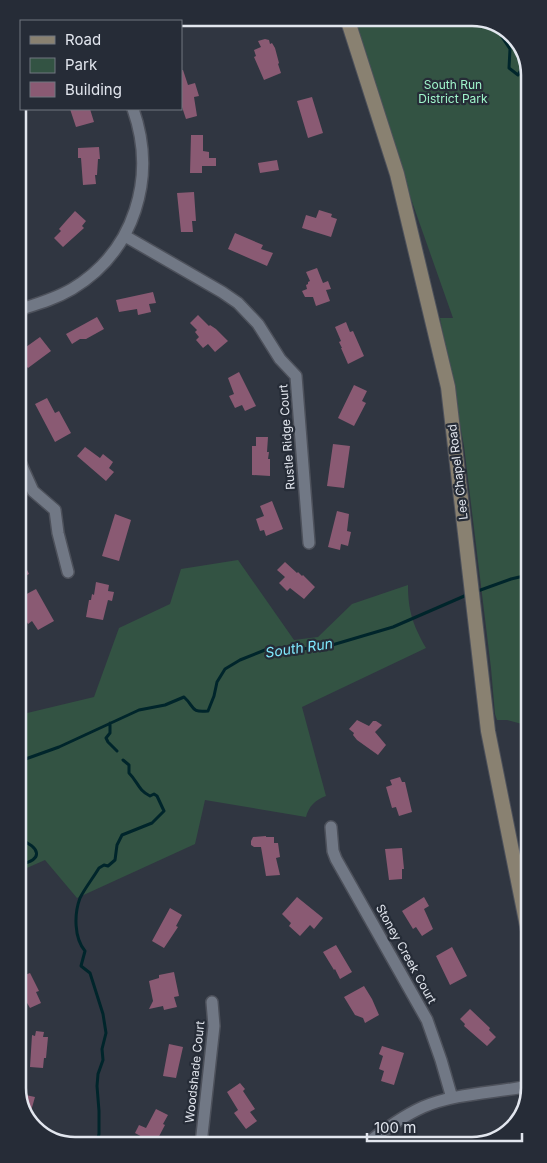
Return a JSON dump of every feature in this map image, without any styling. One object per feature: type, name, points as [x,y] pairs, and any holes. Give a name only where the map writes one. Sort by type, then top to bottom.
[{"type":"main road","name":"Lee Chapel Road","points":[[350,26],[398,174],[448,387],[488,731],[521,896]]},
{"type":"street","points":[[26,307],[52,299],[72,289],[101,266],[125,236],[138,200],[143,171],[142,143],[133,110]]},
{"type":"street","name":"Rustle Ridge Court","points":[[125,236],[238,303],[258,324],[280,359],[296,376],[309,543]]},
{"type":"street","points":[[26,474],[34,491],[56,510],[58,533],[68,572]]},
{"type":"street","name":"Stoney Creek Court","points":[[331,827],[336,859],[427,1020],[452,1098]]},
{"type":"street","name":"Woodshade Court","points":[[202,1137],[214,1026],[212,1002]]},
{"type":"street","points":[[375,1137],[405,1116],[425,1107],[452,1098],[521,1087]]},
{"type":"green space","name":"South Run District Park","points":[[357,26],[475,26],[490,30],[501,36],[516,54],[521,76],[521,724],[507,720],[497,720],[495,714],[464,446],[440,318],[453,318],[404,179]]},
{"type":"green space","points":[[238,560],[294,640],[318,637],[352,604],[408,585],[412,618],[426,648],[302,707],[326,796],[313,804],[306,817],[205,800],[195,844],[77,898],[45,860],[26,868],[26,713],[94,697],[119,628],[170,604],[181,569]]},
{"type":"building","points":[[269,40],[270,44],[272,43],[275,48],[281,73],[264,80],[254,57],[256,56],[254,50],[261,47],[258,41]]},
{"type":"building","points":[[182,70],[188,85],[195,83],[199,96],[194,97],[197,116],[186,119],[182,107]]},
{"type":"building","points":[[312,97],[323,133],[308,138],[297,101]]},
{"type":"building","points":[[70,110],[90,110],[94,122],[76,127]]},
{"type":"building","points":[[191,135],[203,135],[203,151],[209,152],[209,158],[216,158],[216,166],[202,166],[202,173],[190,173]]},
{"type":"building","points":[[99,147],[100,159],[98,159],[97,175],[95,175],[96,184],[83,185],[81,158],[78,158],[78,148]]},
{"type":"building","points":[[277,160],[279,170],[260,173],[258,163]]},
{"type":"building","points":[[194,192],[196,221],[192,221],[193,232],[181,232],[177,193]]},
{"type":"building","points":[[319,210],[332,214],[331,217],[337,219],[331,237],[302,228],[306,215],[316,218]]},
{"type":"building","points":[[75,211],[86,221],[82,226],[84,228],[63,247],[54,238],[61,231],[59,229]]},
{"type":"building","points":[[235,233],[263,245],[261,249],[273,253],[267,266],[228,249]]},
{"type":"building","points":[[317,268],[323,283],[328,281],[331,289],[326,290],[330,301],[316,306],[313,297],[305,297],[302,291],[307,289],[306,285],[310,281],[306,272]]},
{"type":"building","points":[[153,292],[156,303],[149,304],[151,312],[138,315],[137,309],[119,312],[116,300]]},
{"type":"building","points":[[198,315],[228,341],[215,352],[208,344],[203,348],[196,340],[199,337],[195,332],[197,330],[190,323]]},
{"type":"building","points":[[97,317],[104,329],[72,344],[66,334]]},
{"type":"building","points":[[346,322],[350,332],[353,331],[364,356],[348,364],[335,327]]},
{"type":"building","points":[[40,337],[51,351],[28,368],[26,366],[26,347]]},
{"type":"building","points":[[239,372],[256,406],[245,411],[242,405],[235,408],[229,396],[234,394],[228,378]]},
{"type":"building","points":[[354,385],[367,391],[362,401],[366,403],[354,426],[338,418]]},
{"type":"building","points":[[47,398],[55,413],[59,411],[71,433],[55,442],[35,404]]},
{"type":"building","points":[[256,437],[268,437],[267,452],[269,452],[268,459],[270,459],[270,476],[252,475],[252,446],[256,446]]},
{"type":"building","points":[[333,444],[350,446],[344,488],[327,486]]},
{"type":"building","points":[[85,447],[100,458],[103,454],[113,462],[109,468],[114,472],[106,481],[77,456]]},
{"type":"building","points":[[272,501],[283,529],[266,536],[264,530],[260,531],[256,519],[264,516],[260,506]]},
{"type":"building","points":[[337,511],[349,514],[347,531],[351,532],[348,546],[341,544],[340,550],[328,547]]},
{"type":"building","points":[[115,514],[131,520],[119,561],[102,556]]},
{"type":"building","points":[[285,562],[297,573],[303,575],[315,587],[304,599],[290,588],[287,591],[279,583],[285,577],[277,570]]},
{"type":"building","points":[[96,582],[109,585],[108,591],[114,592],[112,601],[108,600],[103,620],[86,617],[89,600],[91,600],[92,594],[94,595]]},
{"type":"building","points":[[36,589],[54,621],[38,630],[32,621],[28,624],[26,620],[26,594]]},
{"type":"building","points":[[357,720],[369,726],[373,721],[382,725],[375,732],[386,745],[378,755],[357,740],[353,735],[354,733],[349,729]]},
{"type":"building","points":[[400,777],[402,782],[405,782],[412,812],[399,816],[396,807],[392,808],[386,787],[392,785],[390,780]]},
{"type":"building","points":[[253,837],[274,837],[274,843],[278,843],[280,857],[276,858],[280,875],[266,876],[261,847],[251,845]]},
{"type":"building","points":[[402,848],[404,869],[402,869],[402,879],[389,880],[385,849]]},
{"type":"building","points":[[297,897],[323,918],[314,929],[310,925],[300,936],[289,926],[291,923],[282,914]]},
{"type":"building","points":[[424,897],[429,906],[424,909],[433,929],[422,936],[416,927],[413,929],[402,911]]},
{"type":"building","points":[[170,908],[182,915],[176,926],[178,927],[164,948],[152,941]]},
{"type":"building","points":[[336,945],[352,972],[340,979],[323,952]]},
{"type":"building","points":[[452,947],[467,976],[450,985],[436,956]]},
{"type":"building","points":[[174,972],[179,996],[174,997],[177,1007],[164,1010],[163,1006],[149,1009],[153,1001],[149,981],[159,978],[159,975]]},
{"type":"building","points":[[30,973],[39,991],[36,992],[41,1003],[30,1008],[26,1001],[26,975]]},
{"type":"building","points":[[364,986],[379,1015],[365,1023],[363,1018],[355,1015],[344,997]]},
{"type":"building","points":[[470,1009],[490,1028],[489,1030],[496,1037],[487,1046],[464,1026],[465,1024],[460,1019]]},
{"type":"building","points":[[36,1031],[44,1032],[43,1037],[48,1037],[43,1068],[30,1067],[32,1035],[35,1036]]},
{"type":"building","points":[[169,1044],[183,1047],[176,1078],[163,1076]]},
{"type":"building","points":[[382,1046],[404,1053],[394,1085],[381,1081],[384,1071],[379,1069],[383,1056],[379,1054]]},
{"type":"building","points":[[240,1083],[255,1109],[250,1112],[257,1121],[246,1129],[234,1113],[238,1110],[227,1092]]},
{"type":"building","points":[[27,1095],[35,1097],[31,1110]]},
{"type":"building","points":[[156,1109],[168,1115],[159,1137],[142,1137],[135,1133],[139,1125],[146,1128]]},
{"type":"waterway","points":[[502,37],[510,49],[509,68],[518,75],[520,71]]},
{"type":"waterway","name":"South Run","points":[[475,592],[521,577]]},
{"type":"waterway","name":"South Run","points":[[26,759],[59,747],[139,710],[165,705],[184,697],[195,710],[208,711],[217,682],[225,669],[240,660],[265,650],[322,648],[393,627],[469,594]]},
{"type":"waterway","points":[[110,723],[110,733],[106,738],[117,751]]},
{"type":"waterway","points":[[98,1137],[97,1086],[98,1074],[103,1060],[102,1049],[106,1033],[103,1014],[90,973],[81,966],[85,951],[81,946],[77,933],[76,918],[78,904],[82,894],[99,868],[104,865],[108,866],[115,860],[117,845],[122,835],[152,823],[164,811],[157,796],[154,794],[150,796],[140,788],[129,773],[129,765],[123,760]]},
{"type":"waterway","name":"South Run","points":[[26,843],[35,849],[36,853],[36,857],[33,860],[26,862]]}]
